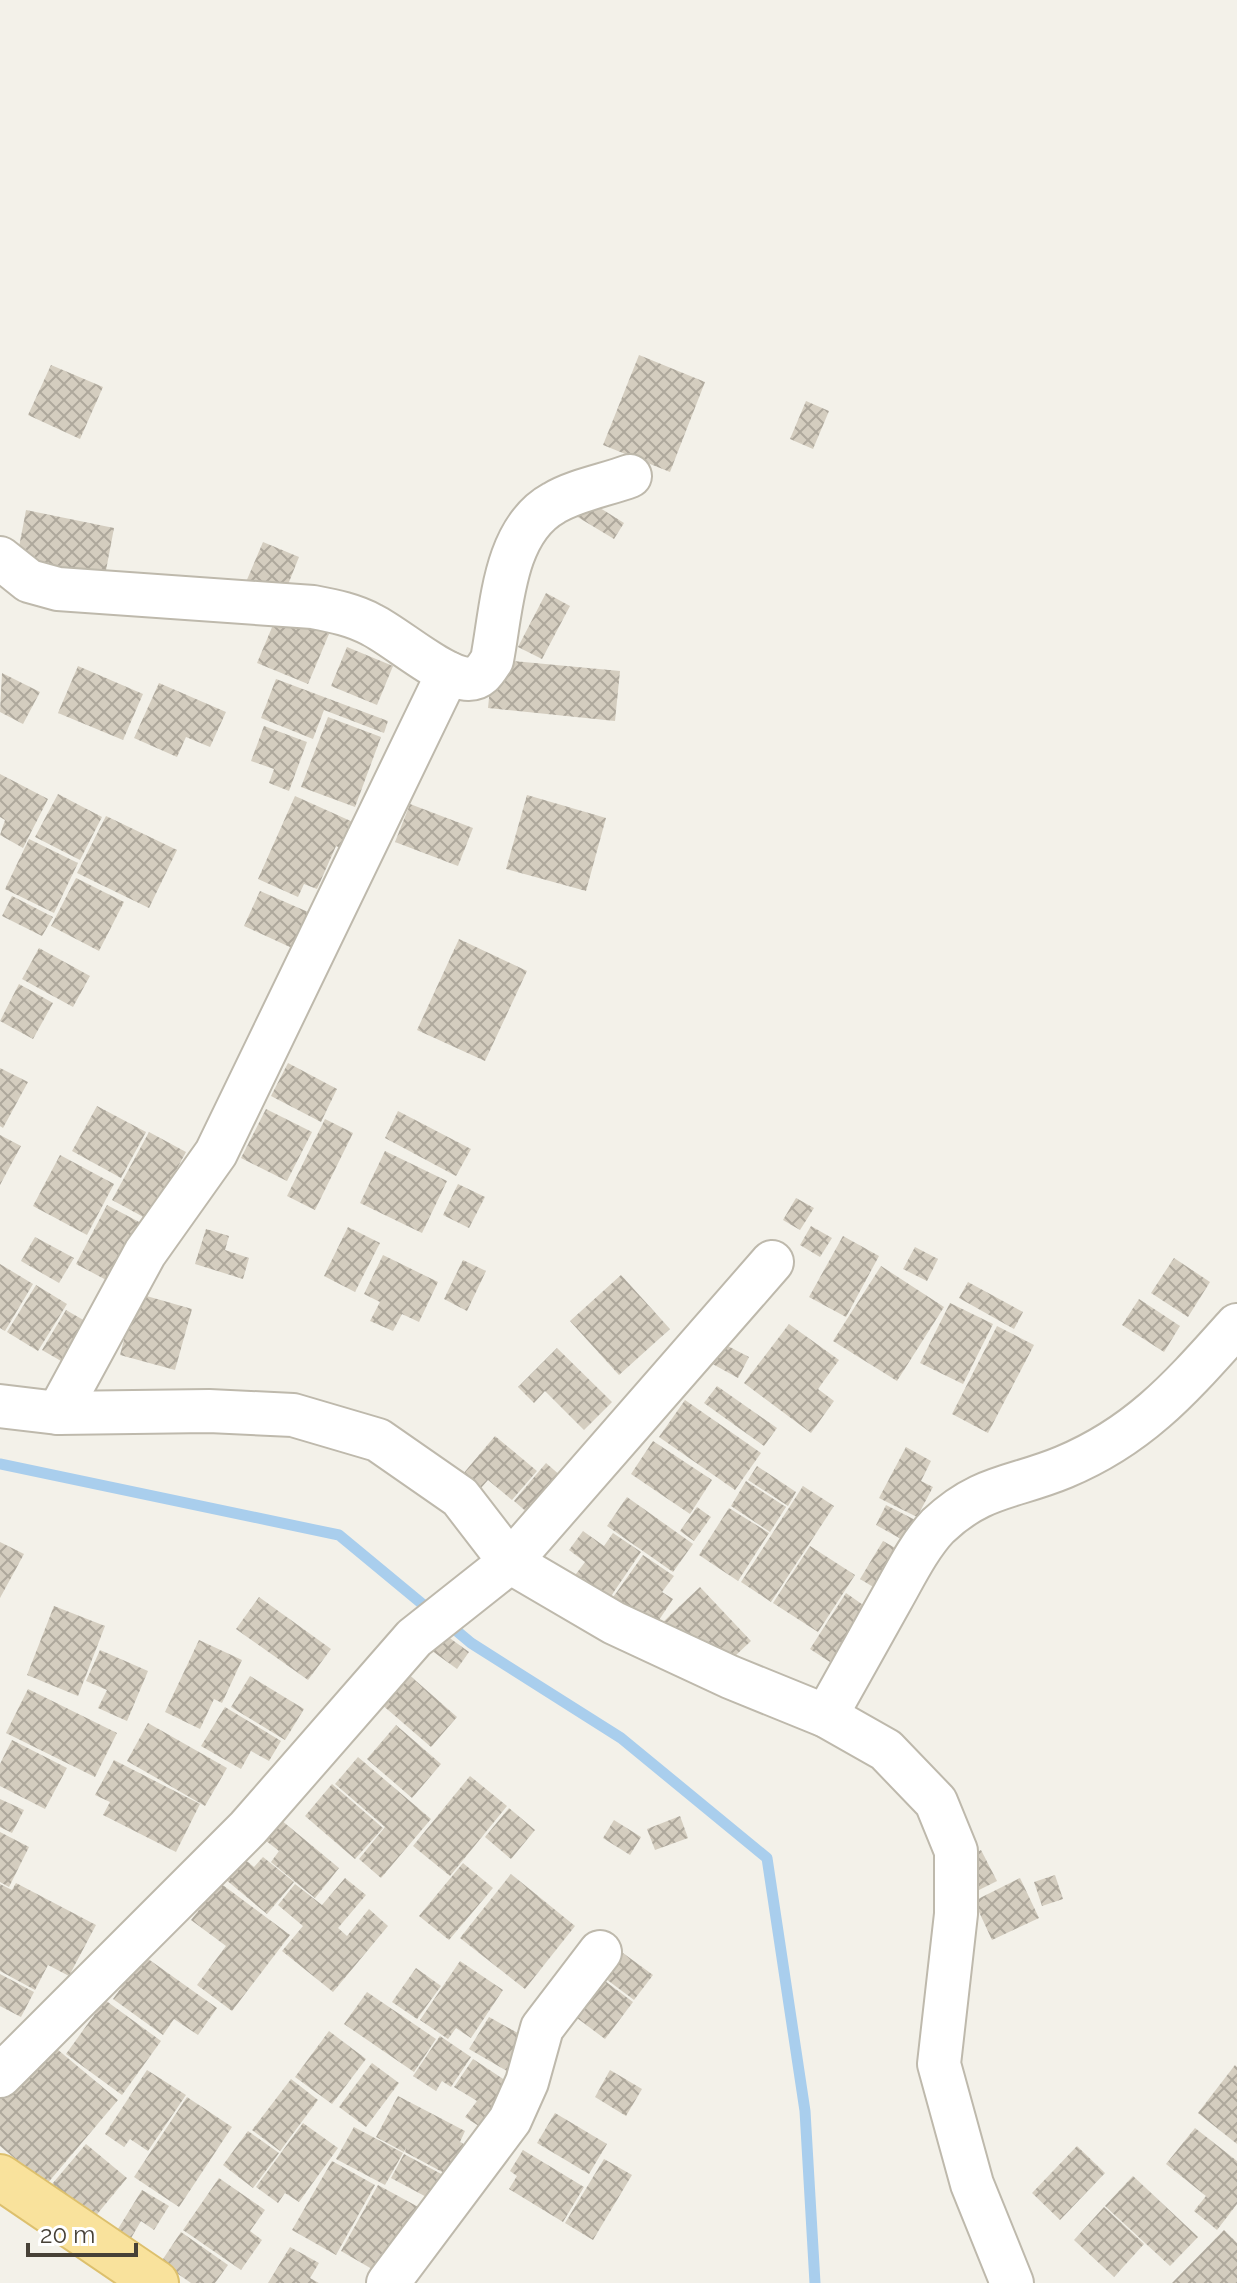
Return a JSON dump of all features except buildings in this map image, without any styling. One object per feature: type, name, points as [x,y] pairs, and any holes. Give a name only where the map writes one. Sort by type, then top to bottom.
[{"type":"main road","points":[[0,2177],[156,2283]]},
{"type":"street","points":[[0,558],[29,581],[58,589],[313,607],[343,613],[391,635],[448,673],[470,679],[483,674],[492,660],[513,558],[522,534],[534,518],[555,502],[630,476]]},
{"type":"street","points":[[58,1413],[145,1253],[216,1153],[448,673]]},
{"type":"street","points":[[0,2076],[248,1828],[414,1638],[510,1562],[772,1262]]},
{"type":"street","points":[[826,1716],[913,1562],[937,1528],[968,1502],[1002,1484],[1063,1468],[1159,1410],[1237,1325]]},
{"type":"street","points":[[0,1406],[58,1413],[209,1411],[293,1415],[378,1440],[460,1497],[510,1562],[614,1623],[730,1677],[826,1716],[886,1750],[936,1802],[956,1851],[956,1914],[939,2064],[972,2184],[1012,2283]]},
{"type":"street","points":[[388,2283],[510,2120],[527,2082],[542,2028],[600,1952]]},
{"type":"waterway","points":[[0,1464],[339,1535],[432,1612]]},
{"type":"waterway","points":[[446,1622],[471,1643],[621,1738],[767,1858],[805,2111],[815,2283]]}]
